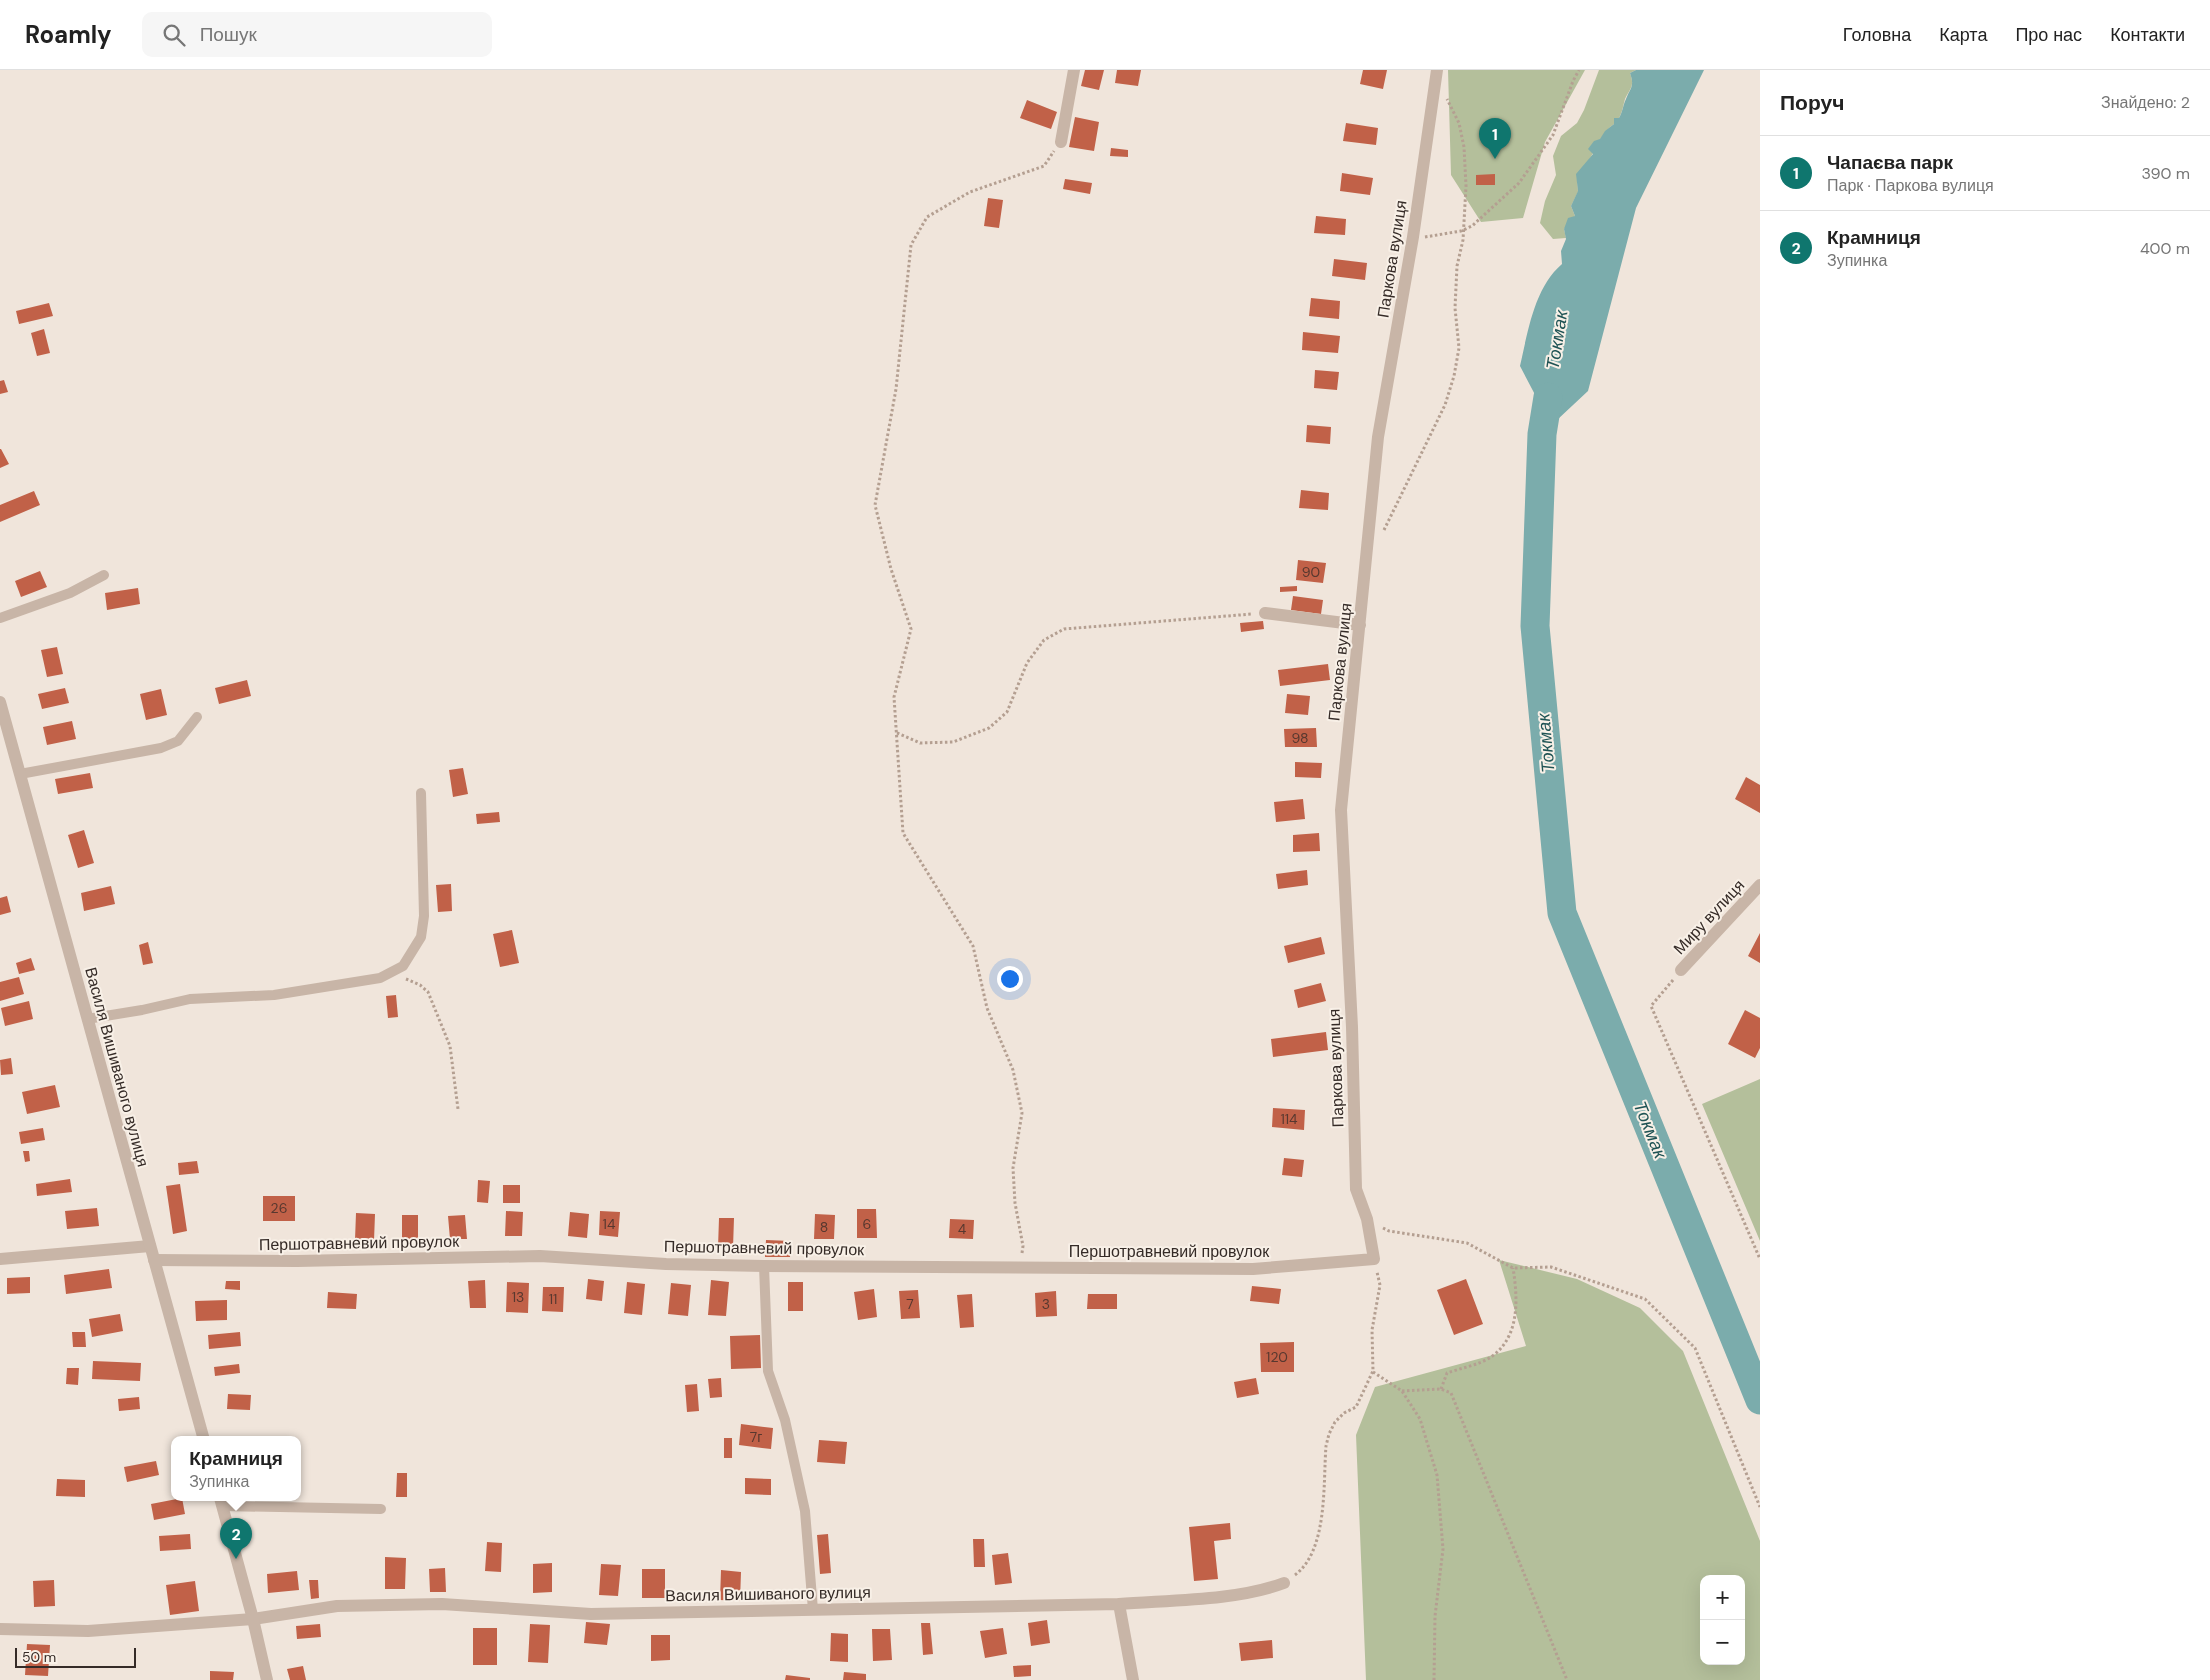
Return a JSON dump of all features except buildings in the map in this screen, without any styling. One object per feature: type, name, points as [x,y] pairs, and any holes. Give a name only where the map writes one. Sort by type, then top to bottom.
[{"type":"street","points":[[1062,142],[1074,70]]},
{"type":"street","name":"Паркова вулиця","points":[[1374,1259],[1367,1218],[1356,1189],[1352,1027],[1341,810],[1378,437],[1413,238],[1437,70]]},
{"type":"street","points":[[1264,613],[1360,625]]},
{"type":"street","name":"Василя Вишиваного вулиця","points":[[0,702],[203,1436]]},
{"type":"street","name":"Миру вулиця","points":[[1681,970],[1760,885]]},
{"type":"street","points":[[0,1259],[150,1246]]},
{"type":"street","name":"Першотравневий провулок","points":[[154,1260],[540,1256],[666,1264],[764,1266],[1253,1269],[1374,1259]]},
{"type":"street","points":[[221,1502],[253,1619],[267,1680]]},
{"type":"street","name":"Василя Вишиваного вулиця","points":[[0,1628],[88,1631],[253,1619],[337,1606],[442,1604],[591,1614],[1119,1604],[1264,1591],[1284,1583]]},
{"type":"street","points":[[1119,1604],[1133,1680]]},
{"type":"lane","points":[[0,618],[70,593],[104,575]]},
{"type":"lane","points":[[20,774],[160,748],[178,741],[197,717]]},
{"type":"lane","points":[[87,1019],[142,1010],[190,998],[274,995],[380,978],[403,966],[421,937],[424,916],[421,793]]},
{"type":"lane","points":[[764,1266],[768,1371],[785,1420],[805,1511],[813,1610]]},
{"type":"lane","points":[[221,1502],[381,1509]]},
{"type":"path","points":[[1413,238],[1434,237],[1464,230],[1472,226],[1519,183],[1536,162],[1553,135],[1573,80],[1579,70]]},
{"type":"path","points":[[1380,535],[1390,520],[1415,463],[1445,404],[1454,376],[1458,348],[1455,308],[1457,266],[1464,230],[1466,186],[1464,146],[1459,123],[1445,95],[1436,84]]},
{"type":"path","points":[[1021,1267],[1023,1246],[1015,1202],[1013,1168],[1022,1113],[1013,1070],[987,1008],[973,946],[903,833],[894,697],[911,629],[891,569],[875,505],[896,389],[911,245],[927,218],[970,192],[1044,166],[1062,142]]},
{"type":"path","points":[[896,732],[920,743],[953,742],[988,728],[1007,712],[1032,655],[1044,640],[1064,629],[1264,613]]},
{"type":"path","points":[[1681,970],[1651,1006],[1760,1259]]},
{"type":"path","points":[[380,978],[406,978],[420,985],[428,992],[450,1046],[458,1109]]},
{"type":"path","points":[[1367,1218],[1389,1231],[1467,1243],[1513,1268],[1551,1267],[1645,1299],[1695,1348],[1760,1507]]},
{"type":"path","points":[[1284,1583],[1300,1571],[1312,1554],[1320,1535],[1326,1446],[1329,1434],[1335,1422],[1344,1413],[1356,1407],[1373,1372],[1372,1330],[1380,1285],[1374,1259]]},
{"type":"path","points":[[1441,1389],[1447,1373],[1490,1357],[1505,1344],[1515,1321],[1516,1290],[1513,1268]]},
{"type":"path","points":[[1373,1372],[1402,1392],[1420,1419],[1437,1475],[1443,1549],[1436,1616],[1434,1680]]},
{"type":"path","points":[[1402,1392],[1441,1389],[1451,1393],[1566,1680]]},
{"type":"green space","points":[[1448,70],[1585,70],[1545,142],[1523,218],[1481,222],[1451,175]]},
{"type":"green space","points":[[1599,70],[1636,70],[1630,73],[1632,84],[1619,118],[1614,119],[1614,124],[1603,135],[1583,169],[1577,174],[1578,192],[1571,206],[1575,216],[1564,229],[1566,238],[1553,239],[1540,223],[1545,201],[1556,175],[1553,156],[1561,136],[1577,123],[1584,110]]},
{"type":"green space","points":[[1760,1079],[1760,1241],[1702,1104]]},
{"type":"green space","points":[[1499,1260],[1577,1279],[1640,1308],[1683,1351],[1760,1541],[1760,1680],[1366,1680],[1356,1435],[1375,1387],[1526,1346]]},
{"type":"water","points":[[1636,70],[1704,70],[1636,208],[1588,391],[1542,434],[1542,408],[1520,366],[1529,325],[1545,285],[1562,264],[1561,251],[1566,239],[1564,229],[1568,218],[1575,216],[1571,206],[1578,191],[1576,174],[1593,154],[1588,149],[1594,141],[1600,139],[1605,131],[1614,124],[1614,118],[1619,118],[1631,87],[1630,73]]},
{"type":"waterway","name":"Токмак","points":[[1548,397],[1542,434],[1535,626],[1562,913],[1760,1400]]},
{"type":"place","name":"Чапаєва парк","points":[[1495,159]]},
{"type":"place","name":"Крамниця","points":[[236,1559]]}]
